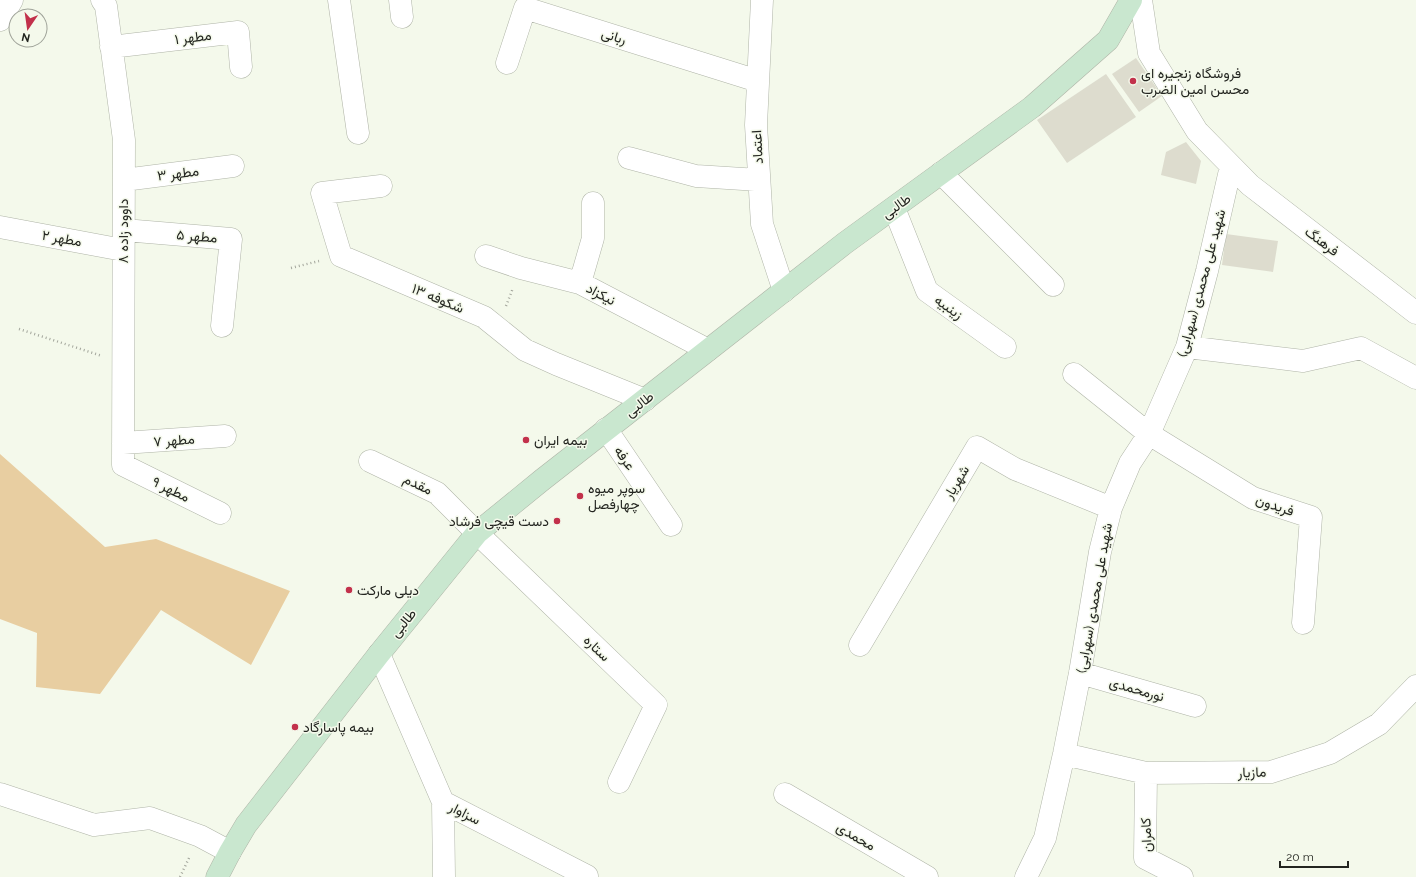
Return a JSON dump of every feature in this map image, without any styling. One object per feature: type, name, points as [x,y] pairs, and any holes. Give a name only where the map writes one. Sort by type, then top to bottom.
[{"type":"main road","name":"طالبی","points":[[217,877],[246,825],[379,654],[477,533],[606,429],[845,243],[1032,107],[1108,40],[1131,0]]},
{"type":"street","points":[[0,20],[12,0]]},
{"type":"street","name":"داوود زاده ۸","points":[[102,0],[106,6],[124,140],[123,465]]},
{"type":"street","points":[[339,0],[358,133]]},
{"type":"street","name":"اعتماد","points":[[762,0],[756,125],[762,224],[784,290]]},
{"type":"street","name":"فرهنگ","points":[[1141,0],[1149,53],[1197,131],[1250,185],[1416,312]]},
{"type":"street","name":"ربانی","points":[[507,63],[526,8],[758,81]]},
{"type":"street","name":"مطهر ۱","points":[[112,47],[238,32],[241,67]]},
{"type":"street","points":[[629,158],[696,176],[759,180]]},
{"type":"street","name":"مطهر ۳","points":[[124,180],[233,166]]},
{"type":"street","name":"شهید علی محمدی (سهرابی)","points":[[1026,877],[1045,838],[1080,673],[1100,552],[1111,508],[1130,463],[1149,434],[1187,347],[1207,271],[1231,166]]},
{"type":"street","points":[[941,173],[1053,285]]},
{"type":"street","points":[[341,256],[322,193],[382,186]]},
{"type":"street","points":[[580,283],[593,238],[592,203]]},
{"type":"street","name":"زینبیه","points":[[894,208],[927,291],[1005,347]]},
{"type":"street","name":"مطهر ۲","points":[[0,227],[123,240]]},
{"type":"street","name":"مطهر ۵","points":[[123,240],[231,239],[222,326]]},
{"type":"street","name":"شکوفه ۱۳","points":[[341,256],[484,317],[525,350],[645,400]]},
{"type":"street","name":"نیکزاد","points":[[486,256],[521,268],[580,283],[708,350]]},
{"type":"street","points":[[1187,347],[1303,361],[1361,348],[1416,378]]},
{"type":"street","points":[[1074,374],[1149,434]]},
{"type":"street","name":"عرفه","points":[[606,429],[671,526]]},
{"type":"street","name":"فریدون","points":[[1149,434],[1253,498],[1311,517],[1303,623]]},
{"type":"street","name":"مطهر ۷","points":[[123,443],[224,436]]},
{"type":"street","name":"شهریار","points":[[860,645],[977,447],[1015,469],[1111,508]]},
{"type":"street","name":"مقدم","points":[[370,461],[437,493],[477,533]]},
{"type":"street","name":"مطهر ۹","points":[[123,465],[220,513]]},
{"type":"street","name":"ستاره","points":[[477,533],[656,705],[619,782]]},
{"type":"street","name":"سزاوار","points":[[379,654],[442,802],[588,877]]},
{"type":"street","name":"نورمحمدی","points":[[1080,673],[1195,706]]},
{"type":"street","name":"مازیار","points":[[1064,754],[1146,773],[1271,772],[1330,753],[1379,724],[1416,686]]},
{"type":"street","name":"کامران","points":[[1146,773],[1145,858],[1182,877]]},
{"type":"street","points":[[0,794],[94,825],[150,818],[200,836],[230,852]]},
{"type":"street","name":"محمدی","points":[[785,794],[927,877]]},
{"type":"street","points":[[442,802],[444,877]]},
{"type":"path","points":[[291,268],[341,256]]},
{"type":"path","points":[[497,328],[521,268]]},
{"type":"path","points":[[19,329],[123,363]]},
{"type":"shaded area","points":[[0,454],[105,547],[156,539],[290,591],[251,665],[161,610],[100,694],[36,687],[37,633],[0,619]]},
{"type":"building","points":[[1136,58],[1162,96],[1139,112],[1112,74]]},
{"type":"building","points":[[1106,74],[1136,117],[1067,163],[1037,120]]},
{"type":"building","points":[[1186,142],[1201,161],[1196,184],[1161,175],[1166,152]]},
{"type":"building","points":[[1226,234],[1278,241],[1273,272],[1222,265]]},
{"type":"place","name":"فروشگاه زنجیره ای محسن امین الضرب","points":[[1133,81]]},
{"type":"place","name":"بیمه ایران","points":[[526,440]]},
{"type":"place","name":"سوپر میوه چهارفصل","points":[[580,496]]},
{"type":"place","name":"دست قیچی فرشاد","points":[[557,521]]},
{"type":"place","name":"دیلی مارکت","points":[[349,590]]},
{"type":"place","name":"بیمه پاسارگاد","points":[[295,727]]}]
